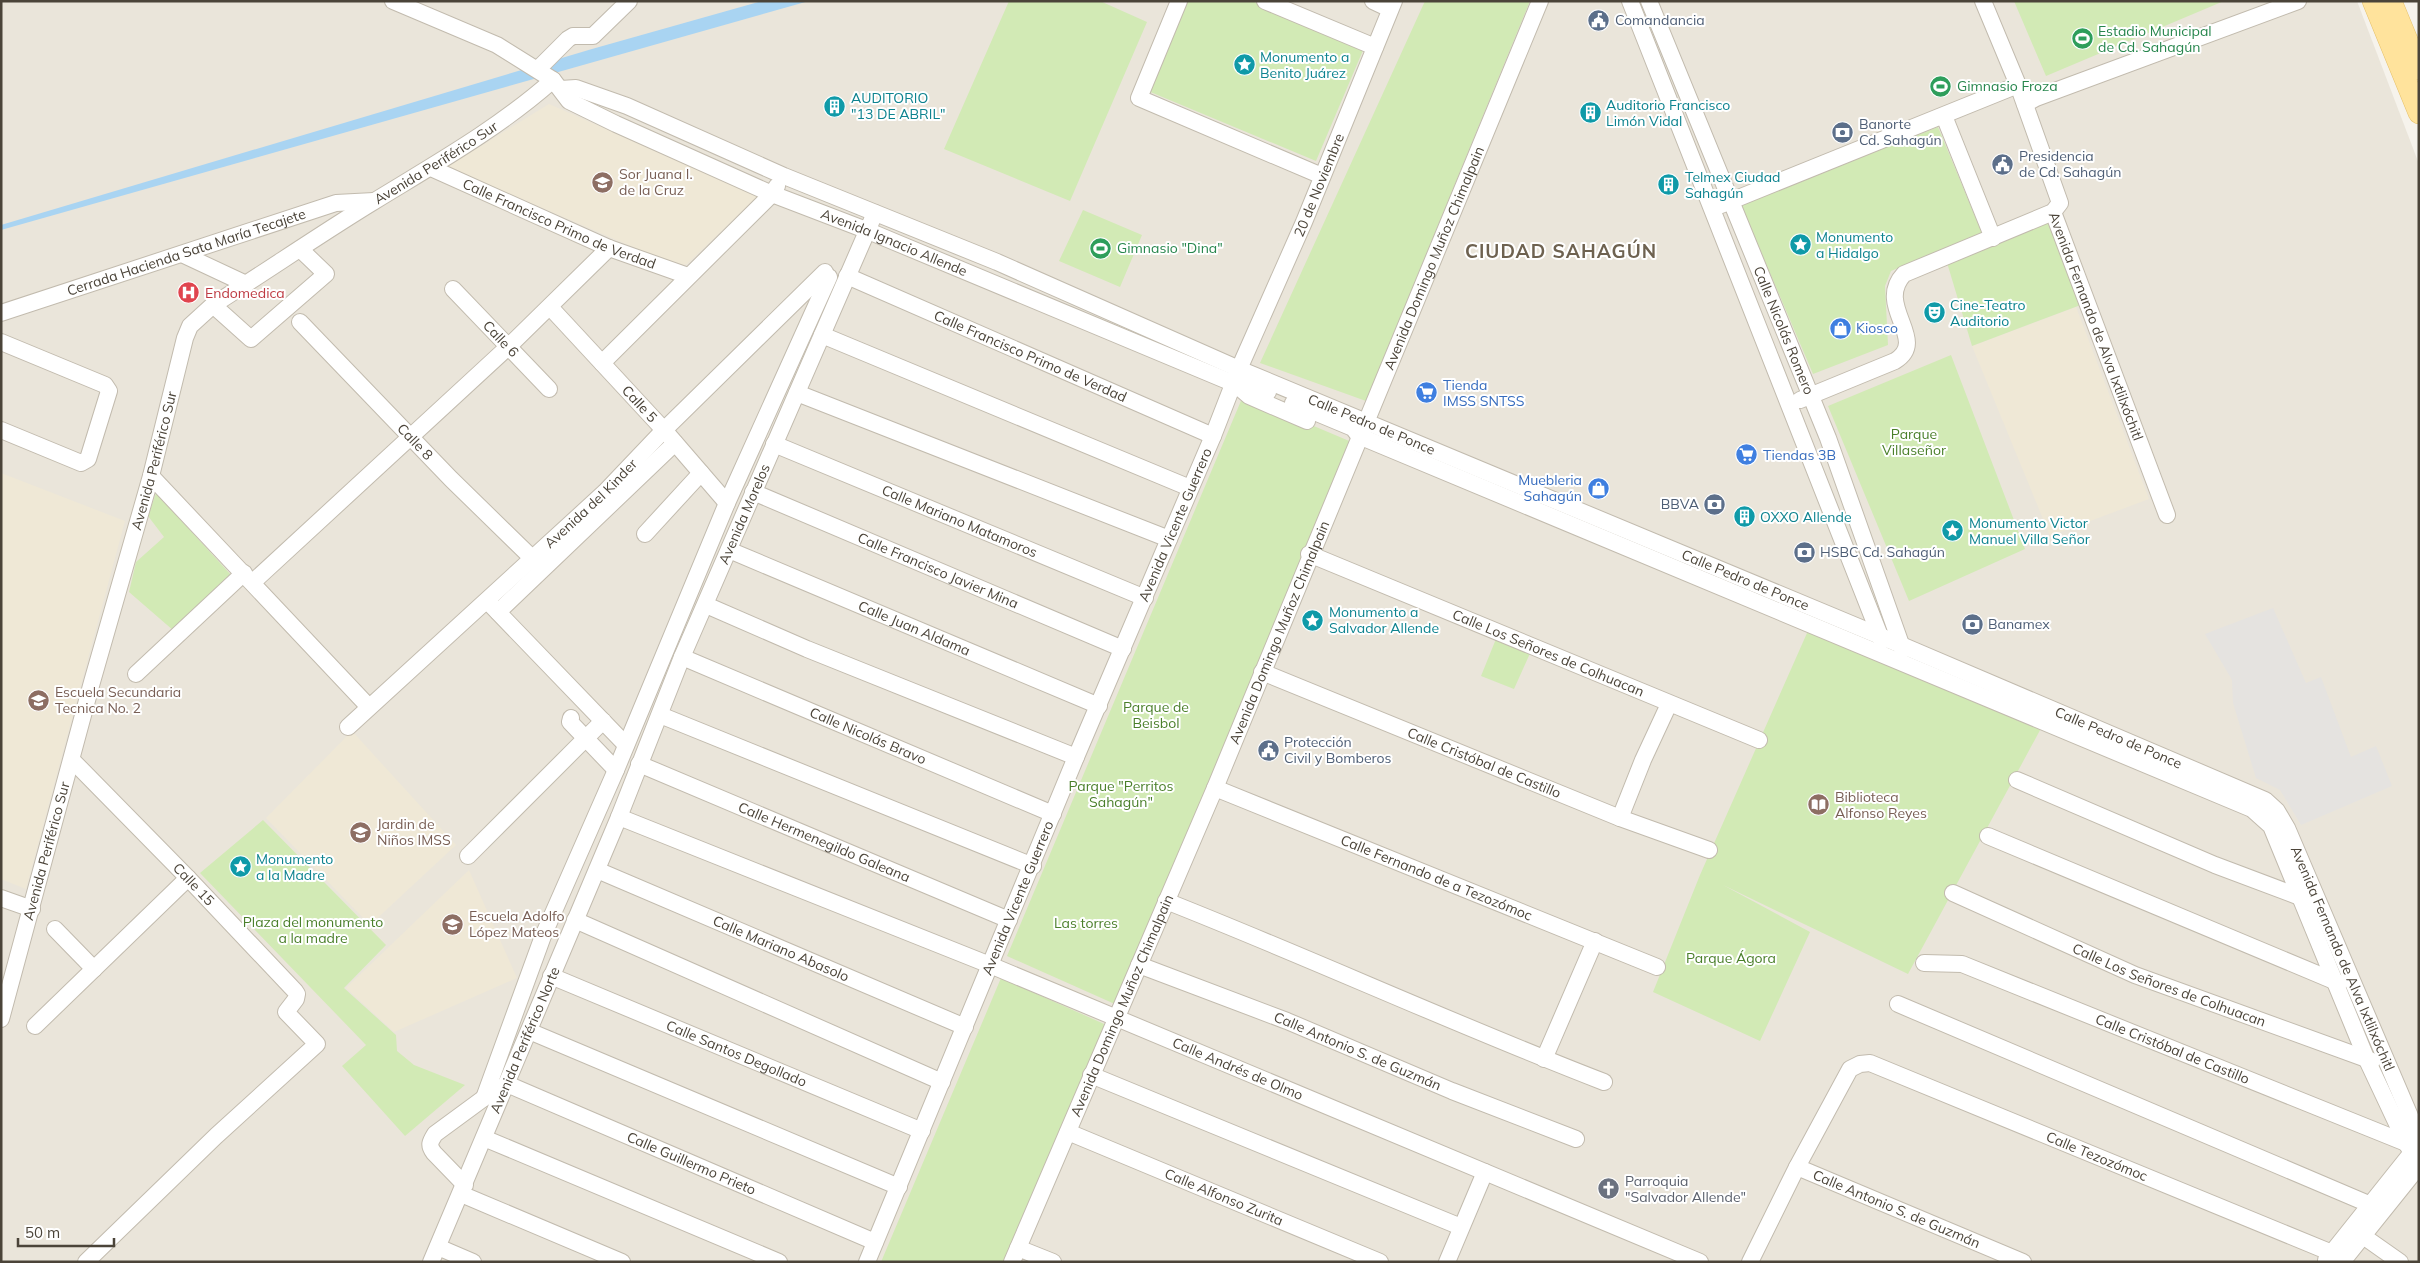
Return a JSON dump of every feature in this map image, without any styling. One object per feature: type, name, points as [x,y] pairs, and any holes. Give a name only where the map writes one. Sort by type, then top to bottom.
[{"type":"main road","points":[[2373,1],[2402,49],[2419,69]]},
{"type":"main road","points":[[2391,1],[2419,113]]},
{"type":"street","points":[[393,1],[407,5],[497,46],[520,58],[557,85]]},
{"type":"street","points":[[1179,1],[1139,98],[1322,176]]},
{"type":"street","points":[[1265,1],[1375,47]]},
{"type":"street","points":[[1373,1],[1392,5]]},
{"type":"street","name":"Avenida Domingo Muñoz Chimalpain","points":[[1015,1255],[1214,788],[1540,1]]},
{"type":"street","name":"Calle Nicolás Romero","points":[[1630,1],[1886,655]]},
{"type":"street","name":"Calle Nicolás Romero","points":[[1649,1],[1828,438],[1908,664]]},
{"type":"street","name":"Avenida Fernando de Alva Ixtlilxóchitl","points":[[1983,1],[2018,85],[2060,196],[2060,203],[2053,212],[2167,515]]},
{"type":"street","points":[[2025,104],[2036,98],[2298,1]]},
{"type":"street","points":[[538,69],[573,36],[593,36],[627,2]]},
{"type":"street","name":"20 de Noviembre","points":[[1237,376],[1392,5]]},
{"type":"street","name":"Avenida Periférico Sur","points":[[1,1019],[92,682],[151,476],[185,338],[190,326],[213,305],[374,201],[431,168],[557,85]]},
{"type":"street","name":"Avenida Ignacio Allende","points":[[557,85],[576,88],[627,106],[784,176],[997,262],[1237,376]]},
{"type":"street","name":"Avenida Ignacio Allende","points":[[557,85],[568,100],[616,124],[772,194],[1237,376]]},
{"type":"street","points":[[1711,209],[2018,85]]},
{"type":"street","points":[[1944,116],[1993,238]]},
{"type":"street","name":"Calle Francisco Primo de Verdad","points":[[431,168],[609,248],[688,276]]},
{"type":"street","points":[[602,363],[772,194],[784,176]]},
{"type":"street","name":"Cerrada Hacienda Sata María Tecajete","points":[[1,313],[336,203],[374,201]]},
{"type":"street","points":[[1789,405],[1900,358],[1909,342],[1894,302],[1894,294],[1899,280],[1909,270],[1993,238],[2053,212]]},
{"type":"street","name":"Avenida Morelos","points":[[619,817],[682,657],[875,213]]},
{"type":"street","points":[[136,674],[411,436],[508,347],[609,248]]},
{"type":"street","points":[[213,305],[252,339],[326,274],[300,249]]},
{"type":"street","points":[[182,254],[246,284]]},
{"type":"street","name":"Avenida Morelos","points":[[484,1098],[543,936],[595,819],[727,503],[827,274]]},
{"type":"street","name":"Avenida del Kinder","points":[[348,727],[369,707],[493,607],[533,559],[606,492],[664,430],[827,274]]},
{"type":"street","name":"Calle Francisco Primo de Verdad","points":[[847,276],[1213,436]]},
{"type":"street","name":"Calle 6","points":[[453,288],[548,389]]},
{"type":"street","name":"Calle 5","points":[[550,307],[675,442],[727,503]]},
{"type":"street","name":"Calle 8","points":[[300,322],[451,479],[533,559]]},
{"type":"street","points":[[1761,334],[1782,326]]},
{"type":"street","points":[[822,335],[1190,488]]},
{"type":"street","points":[[1,342],[105,385],[109,391],[88,459],[81,463],[1,430]]},
{"type":"street","name":"Calle Pedro de Ponce","points":[[1237,376],[1365,420],[1901,645],[2252,801]]},
{"type":"street","name":"Calle Pedro de Ponce","points":[[1237,376],[1249,396],[1349,438],[1359,436],[1908,664],[2252,801]]},
{"type":"street","name":"Avenida Vicente Guerrero","points":[[866,1262],[1237,376]]},
{"type":"street","points":[[797,393],[1169,539]]},
{"type":"street","points":[[626,745],[493,607],[675,442]]},
{"type":"street","name":"Calle Mariano Matamoros","points":[[774,444],[1145,598]]},
{"type":"street","points":[[645,534],[701,473]]},
{"type":"street","points":[[151,476],[369,707]]},
{"type":"street","name":"Calle Francisco Javier Mina","points":[[753,492],[1123,649]]},
{"type":"street","name":"Calle Juan Aldama","points":[[729,550],[1099,706]]},
{"type":"street","name":"Calle Los Señores de Colhuacan","points":[[1310,554],[1759,740]]},
{"type":"street","points":[[706,605],[808,650],[1076,758]]},
{"type":"street","name":"Calle Nicolás Bravo","points":[[682,657],[1054,814]]},
{"type":"street","name":"Calle Cristóbal de Castillo","points":[[1262,672],[1620,818],[1708,850]]},
{"type":"street","points":[[1620,818],[1643,760],[1669,704]]},
{"type":"street","points":[[660,715],[1033,866]]},
{"type":"street","points":[[570,718],[570,722],[585,739],[616,770]]},
{"type":"street","points":[[468,856],[604,721]]},
{"type":"street","name":"Calle 15","points":[[72,760],[188,878],[295,991],[297,994],[296,999],[286,1012],[317,1044],[216,1136],[86,1262]]},
{"type":"street","name":"Calle Hermenegildo Galeana","points":[[639,764],[1009,920]]},
{"type":"street","points":[[2017,780],[2215,865],[2300,897]]},
{"type":"street","name":"Calle Fernando de a Tezozómoc","points":[[1214,788],[1657,967]]},
{"type":"street","name":"Avenida Fernando de Alva Ixtlilxóchitl","points":[[2252,801],[2271,826],[2367,1060],[2416,1151]]},
{"type":"street","name":"Avenida Fernando de Alva Ixtlilxóchitl","points":[[2252,801],[2272,805],[2286,828],[2388,1066],[2416,1151]]},
{"type":"street","points":[[619,817],[990,965]]},
{"type":"street","name":"Avenida Periférico Norte","points":[[435,1254],[619,817]]},
{"type":"street","points":[[1988,836],[2334,982],[2356,989]]},
{"type":"street","name":"Calle Mariano Abasolo","points":[[597,870],[965,1027]]},
{"type":"street","points":[[35,1026],[188,878]]},
{"type":"street","name":"Calle Los Señores de Colhuacan","points":[[1954,893],[2135,975],[2388,1066]]},
{"type":"street","points":[[1,898],[32,909]]},
{"type":"street","points":[[1166,902],[1279,946],[1544,1059],[1604,1082]]},
{"type":"street","points":[[575,920],[942,1082]]},
{"type":"street","points":[[55,929],[94,968]]},
{"type":"street","points":[[1544,1059],[1595,941]]},
{"type":"street","name":"Calle Cristóbal de Castillo","points":[[1924,963],[1962,964],[2416,1151]]},
{"type":"street","name":"Calle Andrés de Olmo","points":[[990,965],[1700,1262]]},
{"type":"street","name":"Calle Antonio S. de Guzmán","points":[[1139,965],[1287,1021],[1452,1091],[1576,1139]]},
{"type":"street","name":"Calle Santos Degollado","points":[[551,976],[922,1131]]},
{"type":"street","points":[[1898,1004],[2371,1205]]},
{"type":"street","points":[[529,1031],[899,1187]]},
{"type":"street","name":"Calle Tezozómoc","points":[[1797,1167],[1850,1069],[1860,1064],[1870,1063],[2333,1259]]},
{"type":"street","points":[[1091,1075],[1461,1227]]},
{"type":"street","points":[[506,1084],[435,1134],[430,1142],[430,1147],[463,1189],[622,1262]]},
{"type":"street","name":"Calle Guillermo Prieto","points":[[506,1084],[874,1242]]},
{"type":"street","name":"Calle Alfonso Zurita","points":[[1068,1132],[1380,1262]]},
{"type":"street","points":[[484,1138],[779,1262]]},
{"type":"street","points":[[2333,1259],[2363,1236],[2395,1196],[2396,1189],[2416,1151]]},
{"type":"street","points":[[2333,1259],[2371,1205],[2416,1151]]},
{"type":"street","points":[[1750,1262],[1797,1167]]},
{"type":"street","name":"Calle Antonio S. de Guzmán","points":[[1797,1167],[2023,1262]]},
{"type":"street","points":[[1447,1262],[1484,1172]]},
{"type":"street","points":[[2363,1236],[2400,1262]]},
{"type":"street","points":[[435,1254],[472,1262]]},
{"type":"street","points":[[1015,1255],[1053,1262]]},
{"type":"shaded area","points":[[1,1],[2357,1],[2419,164],[2419,1262],[1,1262]]},
{"type":"shaded area","name":"Sor Juana I. de la Cruz","points":[[549,104],[758,196],[687,264],[677,266],[447,167]]},
{"type":"shaded area","points":[[2076,307],[2149,499],[2050,536],[1972,346]]},
{"type":"shaded area","name":"Escuela Secundaria Tecnica No. 2","points":[[1,473],[125,521],[26,889],[1,879]]},
{"type":"shaded area","points":[[2273,608],[2306,683],[2321,677],[2351,757],[2376,746],[2392,786],[2301,825],[2280,790],[2256,778],[2233,703],[2232,680],[2205,634]]},
{"type":"shaded area","name":"Jardin de Niños IMSS","points":[[352,731],[456,845],[370,925],[266,818]]},
{"type":"shaded area","name":"Escuela Adolfo López Mateos","points":[[469,870],[517,978],[394,1032],[346,988]]},
{"type":"green space","points":[[1009,1],[1100,1],[1147,22],[1070,201],[944,149]]},
{"type":"green space","points":[[1186,1],[1252,1],[1364,48],[1316,161],[1148,91]]},
{"type":"green space","points":[[1425,1],[1530,1],[1366,401],[1260,363]]},
{"type":"green space","name":"Estadio Municipal de Cd. Sahagún","points":[[2014,1],[2224,1],[2046,76]]},
{"type":"green space","points":[[1938,127],[1982,233],[1891,271],[1885,286],[1888,345],[1813,374],[1741,205]]},
{"type":"green space","name":"Gimnasio \"Dina\"","points":[[1083,210],[1142,235],[1120,287],[1059,261]]},
{"type":"green space","points":[[2053,212],[2086,303],[1972,346],[1945,256]]},
{"type":"green space","name":"Parque Villaseñor","points":[[1951,355],[2025,549],[1909,601],[1828,406]]},
{"type":"green space","name":"Las torres","points":[[1243,396],[1354,443],[1117,1005],[1007,956]]},
{"type":"green space","points":[[156,493],[232,576],[174,631],[129,592],[136,562],[164,537],[148,516]]},
{"type":"green space","name":"Parque Ágora","points":[[1811,624],[2045,721],[1908,974],[1723,885],[1810,932],[1760,1041],[1653,992],[1700,875]]},
{"type":"green space","points":[[1498,634],[1532,649],[1514,689],[1481,676]]},
{"type":"green space","name":"Plaza del monumento a la madre","points":[[263,820],[386,945],[344,988],[396,1035],[397,1051],[414,1065],[465,1085],[405,1136],[342,1066],[366,1045],[200,873]]},
{"type":"green space","points":[[1001,978],[1111,1027],[1010,1262],[881,1262]]},
{"type":"water","points":[[762,1],[809,1],[1,230],[1,225],[592,49]]},
{"type":"place","name":"Comandancia","points":[[1599,20]]},
{"type":"place","name":"Estadio Municipal de Cd. Sahagún","points":[[2082,39]]},
{"type":"place","name":"Monumento a Benito Juárez","points":[[1244,65]]},
{"type":"place","name":"Gimnasio Froza","points":[[1941,86]]},
{"type":"place","name":"AUDITORIO \"13 DE ABRIL\"","points":[[835,106]]},
{"type":"place","name":"Auditorio Francisco Limón Vidal","points":[[1590,113]]},
{"type":"place","name":"Banorte Cd. Sahagún","points":[[1843,132]]},
{"type":"place","name":"Presidencia de Cd. Sahagún","points":[[2003,164]]},
{"type":"place","name":"Sor Juana I. de la Cruz","points":[[603,182]]},
{"type":"place","name":"Telmex Ciudad Sahagún","points":[[1669,185]]},
{"type":"place","name":"Monumento a Hidalgo","points":[[1800,245]]},
{"type":"place","name":"Gimnasio \"Dina\"","points":[[1101,248]]},
{"type":"place","name":"Endomedica","points":[[189,293]]},
{"type":"place","name":"Cine-Teatro Auditorio","points":[[1934,313]]},
{"type":"place","name":"Kiosco","points":[[1840,328]]},
{"type":"place","name":"Tienda IMSS SNTSS","points":[[1427,393]]},
{"type":"place","name":"Tiendas 3B","points":[[1747,455]]},
{"type":"place","name":"Muebleria Sahagún","points":[[1598,488]]},
{"type":"place","name":"BBVA","points":[[1715,504]]},
{"type":"place","name":"OXXO Allende","points":[[1744,517]]},
{"type":"place","name":"Monumento Victor Manuel Villa Señor","points":[[1953,531]]},
{"type":"place","name":"HSBC Cd. Sahagún","points":[[1804,552]]},
{"type":"place","name":"Monumento a Salvador Allende","points":[[1313,620]]},
{"type":"place","name":"Banamex","points":[[1972,624]]},
{"type":"place","name":"Escuela Secundaria Tecnica No. 2","points":[[39,700]]},
{"type":"place","name":"Protección Civil y Bomberos","points":[[1268,750]]},
{"type":"place","name":"Biblioteca Alfonso Reyes","points":[[1819,805]]},
{"type":"place","name":"Jardin de Niños IMSS","points":[[361,832]]},
{"type":"place","name":"Monumento a la Madre","points":[[240,867]]},
{"type":"place","name":"Escuela Adolfo López Mateos","points":[[453,924]]},
{"type":"place","name":"Parroquia \"Salvador Allende\"","points":[[1609,1189]]},
{"type":"district","name":"CIUDAD SAHAGÚN","points":[[1561,251]]},
{"type":"park label","name":"Parque de Beisbol","points":[[1156,716]]},
{"type":"park label","name":"Parque \"Perritos Sahagún\"","points":[[1121,794]]}]
